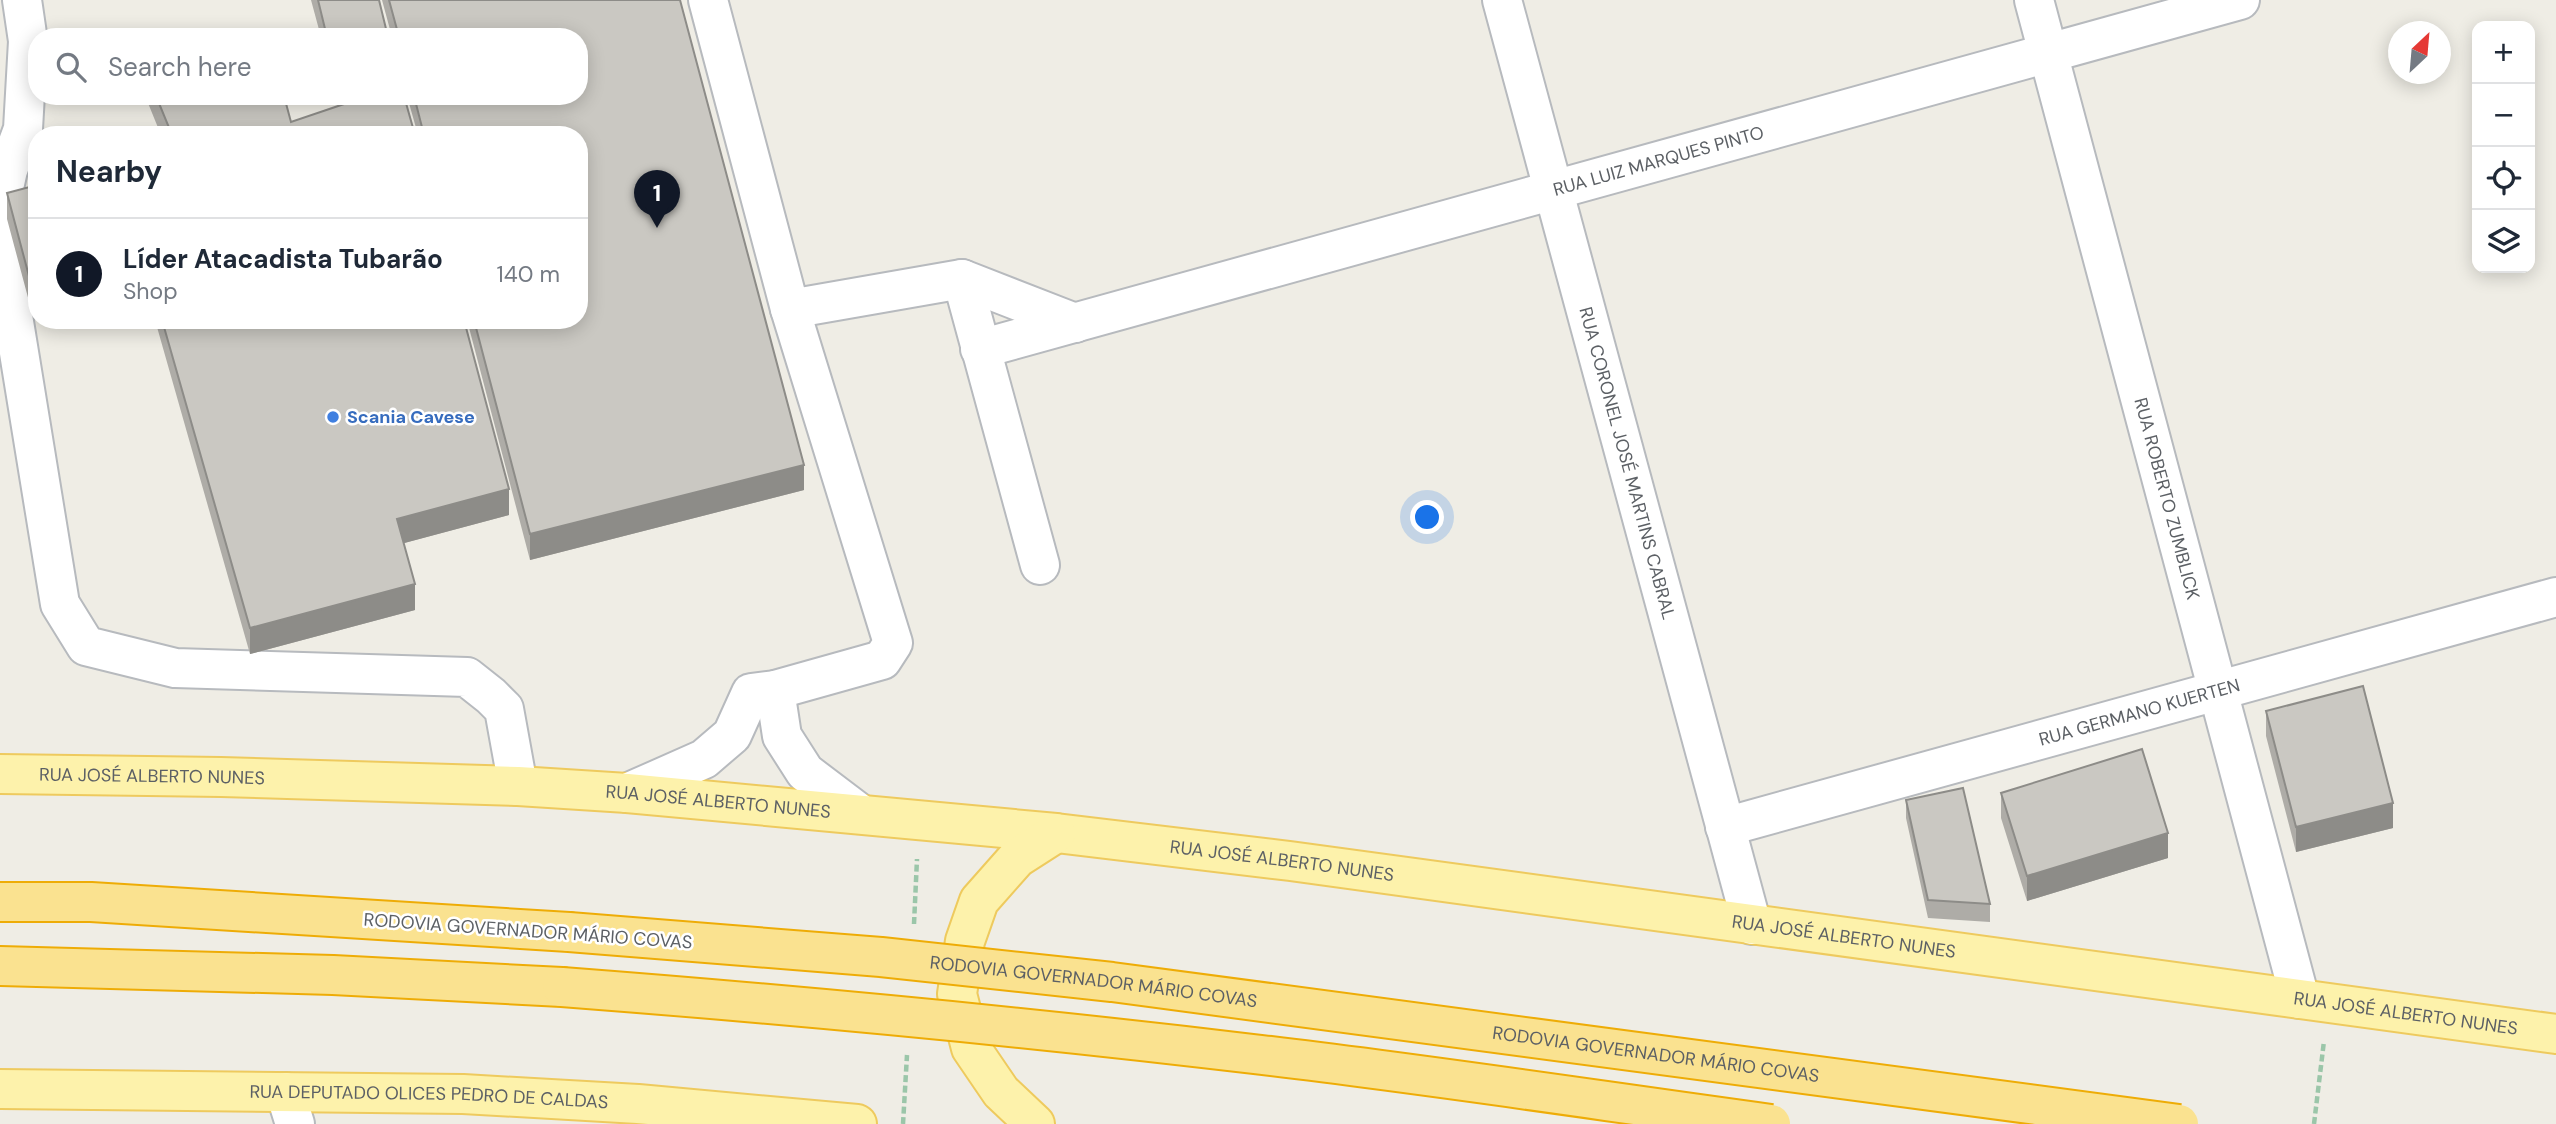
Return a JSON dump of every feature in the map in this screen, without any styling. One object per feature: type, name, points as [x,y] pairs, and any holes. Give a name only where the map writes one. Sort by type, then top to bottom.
[{"type":"highway","name":"RODOVIA GOVERNADOR MÁRIO COVAS","points":[[0,902],[91,902],[569,932],[881,957],[1112,982],[2179,1124]]},
{"type":"highway","points":[[0,966],[320,974],[562,987],[857,1011],[1200,1048],[1771,1124]]},
{"type":"main road","name":"RUA JOSÉ ALBERTO NUNES","points":[[0,774],[221,776],[518,786],[627,793],[1056,832],[1278,859],[2556,1034]]},
{"type":"main road","points":[[1035,1124],[1001,1092],[971,1048],[957,994],[965,941],[979,901],[1017,858],[1056,832]]},
{"type":"main road","name":"RUA DEPUTADO OLICES PEDRO DE CALDAS","points":[[0,1089],[290,1108],[463,1094],[638,1104],[857,1124]]},
{"type":"street","points":[[0,206],[8,170],[23,129],[27,41],[22,0]]},
{"type":"street","points":[[627,793],[704,759],[732,735],[763,691],[882,660],[892,643],[790,309],[708,0]]},
{"type":"street","name":"RUA CORONEL JOSÉ MARTINS CABRAL","points":[[1502,0],[1752,925]]},
{"type":"street","name":"RUA ROBERTO ZUMBLICK","points":[[2034,0],[2218,690],[2314,1001]]},
{"type":"street","name":"RUA LUIZ MARQUES PINTO","points":[[979,349],[2240,0]]},
{"type":"street","points":[[0,236],[60,604],[86,646],[175,668],[467,677],[504,709],[518,786]]},
{"type":"street","points":[[790,309],[961,279],[1075,323]]},
{"type":"street","points":[[961,279],[1040,565]]},
{"type":"street","name":"RUA GERMANO KUERTEN","points":[[1725,827],[2556,597]]},
{"type":"street","points":[[763,691],[782,736],[805,772],[859,813]]},
{"type":"path","points":[[2314,1001],[2314,1124]]},
{"type":"building","points":[[318,0],[379,0],[386,28],[325,28]]},
{"type":"building","points":[[389,0],[680,0],[804,465],[530,534],[476,329],[588,329],[588,126],[422,126],[416,105],[588,105],[588,28],[397,28]]},
{"type":"building","points":[[160,105],[286,105],[291,122],[341,105],[407,105],[412,126],[168,126]]},
{"type":"building","points":[[28,187],[28,272],[7,193]]},
{"type":"building","name":"Scania Cavese","points":[[165,329],[466,329],[509,489],[397,519],[415,584],[250,628]]},
{"type":"building","points":[[2363,686],[2393,803],[2296,827],[2266,711]]},
{"type":"building","points":[[2142,749],[2168,833],[2027,876],[2001,793]]},
{"type":"building","points":[[1963,788],[1990,904],[1928,900],[1906,800]]},
{"type":"place","name":"Líder Atacadista Tubarão","points":[[657,228]]},
{"type":"place","name":"Scania Cavese","points":[[333,417]]}]
